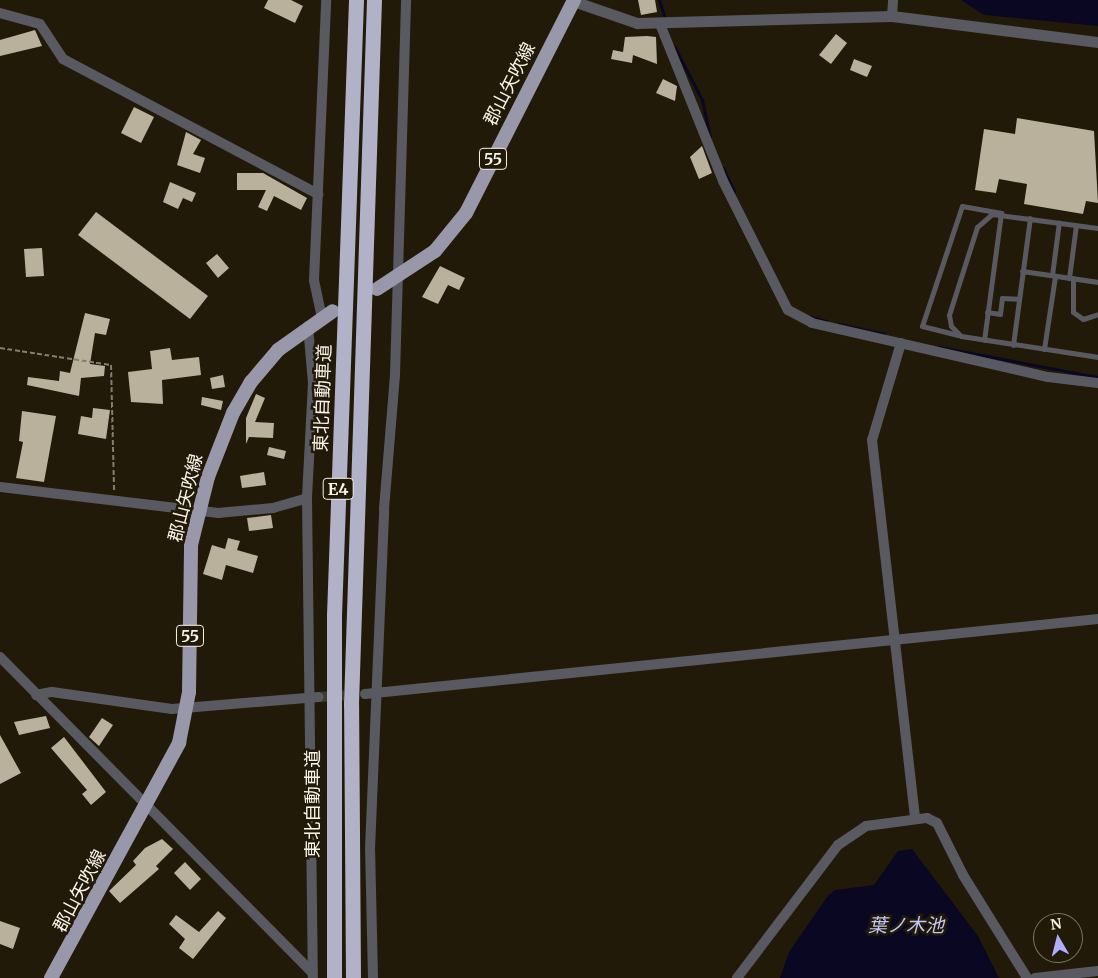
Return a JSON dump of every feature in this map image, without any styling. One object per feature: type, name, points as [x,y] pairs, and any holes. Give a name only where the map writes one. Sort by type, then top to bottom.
[{"type":"highway","name":"東北自動車道","points":[[334,978],[334,615],[356,0]]},
{"type":"highway","name":"E4","points":[[353,978],[351,704],[374,0]]},
{"type":"main road","name":"郡山矢吹線","points":[[377,289],[399,277],[435,251],[466,213],[573,0]]},
{"type":"main road","name":"郡山矢吹線","points":[[51,978],[146,808],[179,743],[187,708],[191,545],[213,462],[246,390],[278,350],[308,326],[328,314]]},
{"type":"street","points":[[326,0],[314,280],[328,314]]},
{"type":"street","points":[[373,978],[370,849],[399,277],[406,0]]},
{"type":"street","points":[[573,0],[612,18],[660,24],[892,16],[1098,42]]},
{"type":"street","points":[[892,16],[893,0]]},
{"type":"street","points":[[0,13],[40,24],[63,59],[318,194]]},
{"type":"street","points":[[660,24],[723,181],[785,307],[812,323],[1048,377],[1098,383]]},
{"type":"street","points":[[308,326],[313,383],[307,498],[312,975]]},
{"type":"street","points":[[901,343],[872,440],[915,819]]},
{"type":"street","points":[[0,487],[239,514],[307,498]]},
{"type":"street","points":[[365,694],[1098,619]]},
{"type":"street","points":[[0,658],[312,975]]},
{"type":"street","points":[[36,695],[52,692],[187,708],[319,697]]},
{"type":"street","points":[[737,978],[838,845],[866,826],[915,819],[938,823],[962,875],[1027,978]]},
{"type":"street","points":[[1035,978],[1098,971]]},
{"type":"lane","points":[[1098,228],[962,206],[922,326],[961,336],[1098,357]]},
{"type":"lane","points":[[984,340],[1001,213]]},
{"type":"lane","points":[[961,336],[951,326],[949,307],[978,227],[992,214],[1001,213]]},
{"type":"lane","points":[[1013,345],[1030,218]]},
{"type":"lane","points":[[1044,349],[1059,222]]},
{"type":"lane","points":[[1076,225],[1071,278],[1073,312],[1083,319],[1098,314]]},
{"type":"lane","points":[[1022,271],[1098,282]]},
{"type":"lane","points":[[987,312],[1000,314],[1002,298],[1019,300]]},
{"type":"path","points":[[0,348],[111,365],[112,500]]},
{"type":"water","points":[[961,0],[1098,0],[1098,26],[984,15]]},
{"type":"water","name":"葉ノ木池","points":[[912,849],[978,936],[999,978],[780,978],[789,952],[827,897],[835,890],[874,885],[898,851]]},
{"type":"building","points":[[268,0],[291,0],[303,6],[295,23],[264,8]]},
{"type":"building","points":[[638,0],[655,0],[657,12],[641,15]]},
{"type":"building","points":[[35,30],[42,46],[0,56],[0,40]]},
{"type":"building","points":[[836,34],[847,43],[831,64],[819,55]]},
{"type":"building","points":[[625,37],[656,37],[657,64],[633,55],[632,63],[611,59],[613,50],[623,52]]},
{"type":"building","points":[[854,59],[872,66],[867,77],[850,70]]},
{"type":"building","points":[[663,79],[677,86],[675,101],[656,93]]},
{"type":"building","points":[[134,107],[154,117],[141,143],[121,133]]},
{"type":"building","points":[[1017,118],[1094,131],[1098,203],[1086,201],[1083,214],[1024,204],[1027,184],[999,179],[996,193],[975,190],[984,129],[1015,134]]},
{"type":"building","points":[[186,132],[201,140],[193,154],[205,158],[200,173],[177,165]]},
{"type":"building","points":[[702,146],[712,173],[699,179],[690,157]]},
{"type":"building","points":[[237,173],[263,173],[307,198],[301,210],[274,196],[267,211],[258,207],[266,190],[237,190]]},
{"type":"building","points":[[170,182],[196,193],[192,202],[183,198],[178,209],[163,202]]},
{"type":"building","points":[[96,212],[208,296],[190,319],[78,235]]},
{"type":"building","points":[[42,248],[44,276],[26,277],[24,249]]},
{"type":"building","points":[[217,254],[229,268],[218,278],[206,263]]},
{"type":"building","points":[[440,266],[465,278],[459,290],[448,285],[438,304],[422,297]]},
{"type":"building","points":[[85,313],[110,319],[106,335],[95,333],[90,364],[105,366],[104,376],[81,378],[79,396],[27,385],[28,377],[59,381],[60,371],[70,373]]},
{"type":"building","points":[[170,348],[172,360],[199,357],[201,375],[162,380],[163,404],[131,402],[128,372],[152,369],[150,351]]},
{"type":"building","points":[[223,375],[225,387],[212,389],[210,378]]},
{"type":"building","points":[[256,394],[265,398],[255,422],[274,423],[273,438],[249,437],[246,444],[246,418]]},
{"type":"building","points":[[202,397],[223,401],[221,410],[201,405]]},
{"type":"building","points":[[93,408],[110,410],[106,439],[78,434],[81,416],[92,418]]},
{"type":"building","points":[[22,411],[56,416],[44,482],[16,478],[23,442],[19,441]]},
{"type":"building","points":[[269,447],[286,451],[284,459],[267,455]]},
{"type":"building","points":[[264,472],[266,485],[242,488],[240,476]]},
{"type":"building","points":[[271,515],[273,528],[249,531],[247,518]]},
{"type":"building","points":[[228,538],[240,541],[237,550],[258,556],[253,573],[226,565],[222,580],[203,574],[212,545],[225,549]]},
{"type":"building","points":[[46,716],[50,728],[19,735],[14,722]]},
{"type":"building","points":[[102,718],[113,725],[99,746],[89,737]]},
{"type":"building","points":[[0,735],[21,773],[0,784]]},
{"type":"building","points":[[64,737],[106,792],[91,805],[82,794],[87,790],[51,748]]},
{"type":"building","points":[[162,839],[173,849],[156,866],[159,869],[120,903],[109,891],[136,865],[133,861],[145,848]]},
{"type":"building","points":[[185,862],[201,879],[190,890],[174,873]]},
{"type":"building","points":[[218,911],[226,918],[193,959],[179,948],[185,939],[169,924],[176,915],[199,932]]},
{"type":"building","points":[[0,921],[20,928],[13,949],[0,944]]},
{"type":"waterway","points":[[659,0],[664,15]]},
{"type":"waterway","points":[[674,46],[702,100],[710,137]]},
{"type":"waterway","points":[[723,168],[734,192]]},
{"type":"waterway","points":[[808,316],[826,321]]},
{"type":"waterway","points":[[839,324],[884,334]]},
{"type":"waterway","points":[[939,347],[1098,377]]},
{"type":"tunnel","points":[[319,697],[365,694]]}]
